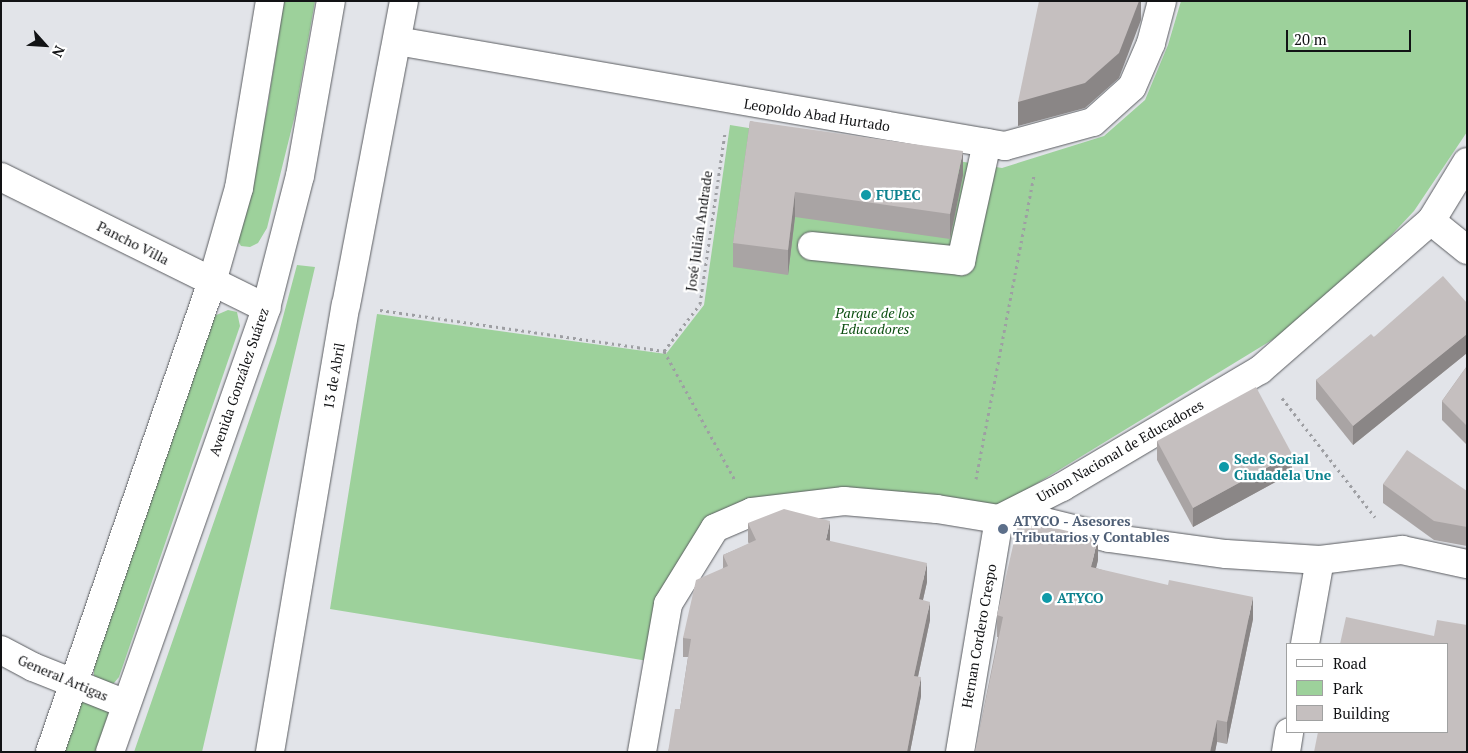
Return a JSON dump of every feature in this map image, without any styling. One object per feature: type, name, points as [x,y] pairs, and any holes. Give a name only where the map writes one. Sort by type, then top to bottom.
[{"type":"street","points":[[50,752],[212,282],[239,188],[270,1]]},
{"type":"street","name":"Avenida González Suárez","points":[[110,752],[266,308],[300,176],[331,1]]},
{"type":"street","name":"13 de Abril","points":[[270,752],[346,305],[404,1]]},
{"type":"street","name":"Leopoldo Abad Hurtado","points":[[397,41],[1005,146],[1093,122],[1132,87],[1151,43],[1162,1]]},
{"type":"street","points":[[812,246],[961,261],[986,143]]},
{"type":"street","name":"Union Nacional de Educadores","points":[[999,520],[1062,487],[1260,370],[1431,221],[1467,162]]},
{"type":"street","name":"Pancho Villa","points":[[1,177],[266,308]]},
{"type":"street","points":[[1431,221],[1467,250]]},
{"type":"street","points":[[642,752],[668,604],[716,528],[752,512],[844,501],[969,514],[999,520],[1037,520],[1109,538],[1226,554],[1320,560],[1402,550],[1467,564]]},
{"type":"street","name":"Hernan Cordero Crespo","points":[[960,752],[999,520]]},
{"type":"street","points":[[1305,643],[1320,560]]},
{"type":"street","name":"General Artigas","points":[[1,650],[74,684],[126,704]]},
{"type":"street","points":[[1286,752],[1289,733]]},
{"type":"path","name":"José Julián Andrade","points":[[664,351],[700,304],[730,100]]},
{"type":"path","points":[[969,514],[1042,136]]},
{"type":"path","points":[[346,305],[664,351],[752,512]]},
{"type":"path","points":[[1260,370],[1402,550]]},
{"type":"green space","points":[[284,1],[315,1],[295,115],[267,228],[258,243],[250,247],[241,246],[236,238],[267,110]]},
{"type":"green space","name":"Parque de los Educadores","points":[[1181,1],[1467,1],[1467,132],[1414,211],[1321,310],[1000,506],[949,502],[710,524],[648,661],[330,609],[377,314],[666,354],[704,305],[730,125],[1002,168],[1104,136],[1145,100],[1168,45]]},
{"type":"green space","points":[[297,265],[315,267],[202,752],[134,752],[276,343]]},
{"type":"green space","points":[[228,310],[237,312],[240,326],[119,677],[114,683],[104,687],[94,683],[94,665],[214,316]]},
{"type":"green space","points":[[74,684],[126,704],[110,752],[50,752]]},
{"type":"building","points":[[1039,1],[1139,1],[1119,53],[1085,83],[1018,102]]},
{"type":"building","points":[[750,121],[963,151],[950,214],[795,192],[788,250],[733,243]]},
{"type":"building","points":[[1443,276],[1467,303],[1467,334],[1353,426],[1316,380],[1371,334],[1374,337]]},
{"type":"building","points":[[1467,366],[1467,426],[1442,401]]},
{"type":"building","name":"Sede Social Ciudadela Une","points":[[1256,387],[1292,454],[1193,508],[1157,441]]},
{"type":"building","points":[[1407,450],[1467,491],[1467,527],[1434,521],[1383,484]]},
{"type":"building","points":[[784,509],[830,521],[826,540],[927,563],[919,599],[930,602],[914,676],[921,677],[907,752],[668,752],[675,709],[680,709],[691,639],[683,638],[696,580],[728,566],[723,555],[756,540],[748,523]]},
{"type":"building","points":[[1018,524],[1059,529],[1098,538],[1091,567],[1168,585],[1169,580],[1253,597],[1227,722],[1217,720],[1210,752],[975,752],[1003,617],[997,615]]},
{"type":"building","points":[[1346,617],[1434,636],[1437,620],[1467,625],[1467,752],[1314,752],[1318,733],[1448,733],[1448,643],[1340,643]]},
{"type":"place","name":"FUPEC","points":[[866,195]]},
{"type":"place","name":"Sede Social Ciudadela Une","points":[[1224,467]]},
{"type":"place","name":"ATYCO - Asesores Tributarios y Contables","points":[[1003,529]]},
{"type":"place","name":"ATYCO","points":[[1047,598]]}]
